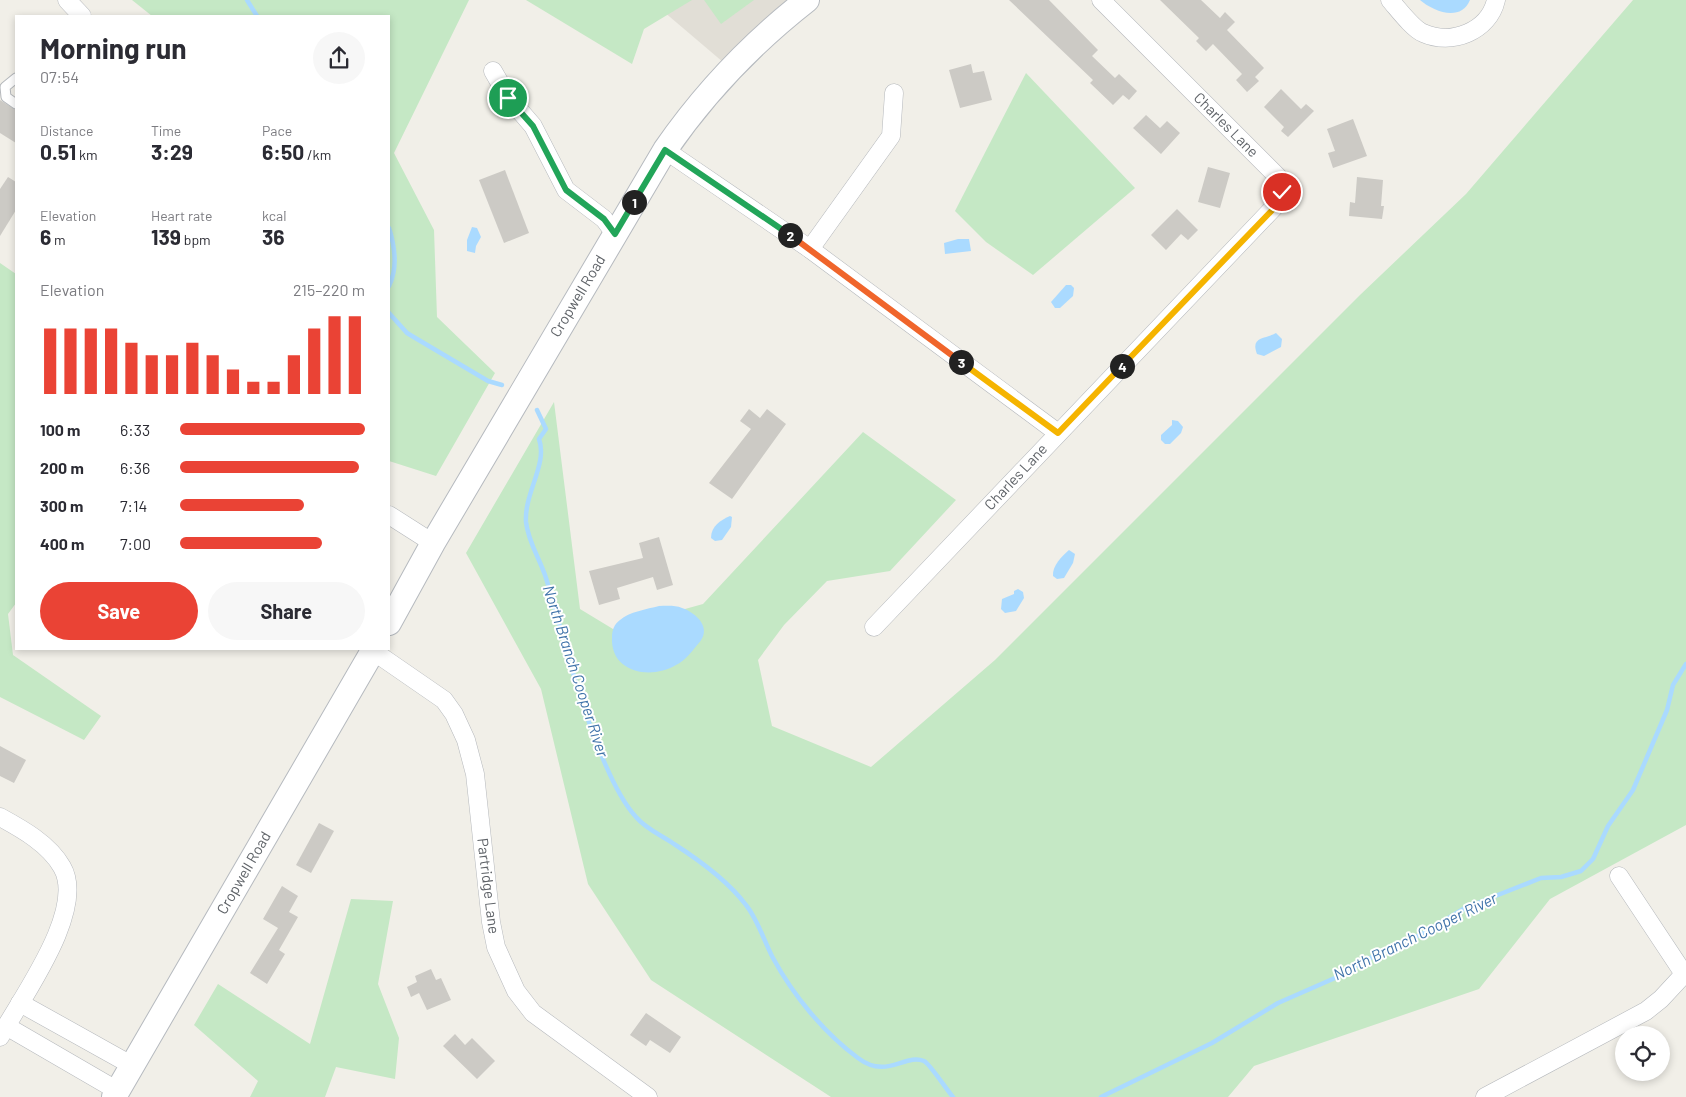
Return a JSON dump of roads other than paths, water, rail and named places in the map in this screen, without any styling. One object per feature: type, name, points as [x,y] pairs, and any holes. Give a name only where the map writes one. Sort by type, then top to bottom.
[{"type":"street","name":"Cropwell Road","points":[[390,621],[433,543],[665,150],[711,90],[740,58],[772,27],[807,0]]},
{"type":"street","name":"Charles Lane","points":[[874,627],[1278,204],[1282,192],[1280,179],[1101,0]]},
{"type":"street","points":[[1390,0],[1421,32],[1435,37],[1465,34],[1477,28],[1487,19],[1496,0]]},
{"type":"street","points":[[493,70],[508,98],[533,126],[566,190],[604,219],[615,234]]},
{"type":"street","points":[[810,249],[890,136],[894,92]]},
{"type":"street","points":[[665,150],[810,249],[1058,433]]},
{"type":"street","points":[[390,516],[433,543]]},
{"type":"street","name":"Cropwell Road","points":[[116,1094],[374,650]]},
{"type":"street","name":"Partridge Lane","points":[[374,650],[444,700],[454,714],[466,740],[475,774],[491,922],[496,947],[516,991],[533,1013],[648,1097]]},
{"type":"street","points":[[0,817],[23,830],[54,855],[63,869],[67,888],[65,913],[55,940],[3,1032],[116,1094]]},
{"type":"street","points":[[1484,1097],[1646,1011],[1685,973],[1618,876]]},
{"type":"street","points":[[20,1003],[133,1066]]},
{"type":"lane","points":[[15,79],[3,89],[6,97],[15,103]]},
{"type":"water","points":[[1420,0],[1470,0],[1466,7],[1460,11],[1447,13],[1432,8]]},
{"type":"water","points":[[472,227],[477,228],[481,237],[476,246],[475,253],[467,251],[467,240]]},
{"type":"water","points":[[958,239],[969,239],[971,251],[945,254],[944,243]]},
{"type":"water","points":[[1066,285],[1071,285],[1074,288],[1073,296],[1060,308],[1055,308],[1051,302]]},
{"type":"water","points":[[1276,333],[1282,339],[1281,347],[1264,356],[1257,354],[1255,348],[1257,341]]},
{"type":"water","points":[[1172,420],[1178,421],[1183,427],[1181,433],[1170,444],[1165,444],[1161,440],[1161,435],[1172,425]]},
{"type":"water","points":[[730,516],[732,517],[731,527],[722,540],[715,541],[711,538],[713,530],[720,522]]},
{"type":"water","points":[[1069,550],[1075,554],[1073,563],[1064,578],[1057,579],[1053,576],[1054,569]]},
{"type":"water","points":[[1018,589],[1023,592],[1024,598],[1016,611],[1005,613],[1001,609],[1002,599],[1014,594],[1014,591]]},
{"type":"water","points":[[659,606],[679,607],[688,610],[701,622],[704,633],[702,638],[688,656],[666,670],[644,672],[625,666],[618,659],[613,649],[612,632],[614,628],[618,622],[628,615]]},
{"type":"waterway","name":"North Branch Cooper River","points":[[247,0],[256,15]]},
{"type":"waterway","name":"North Branch Cooper River","points":[[390,232],[395,257],[394,272],[390,284]]},
{"type":"waterway","name":"North Branch Cooper River","points":[[390,314],[407,333],[488,381],[502,385]]},
{"type":"waterway","name":"North Branch Cooper River","points":[[537,410],[546,429],[539,439],[540,458],[528,500],[526,511],[527,529],[546,578],[587,718],[605,764],[620,793],[636,817],[644,825],[703,864],[739,896],[754,917],[773,958],[790,986],[821,1025],[845,1048],[868,1064],[878,1067],[887,1067],[917,1059],[924,1061],[953,1097]]},
{"type":"waterway","name":"North Branch Cooper River","points":[[1101,1097],[1212,1043],[1278,1003],[1335,978],[1379,953],[1422,934],[1465,908],[1541,878],[1561,877],[1581,871],[1593,859],[1608,826],[1633,790],[1667,710],[1673,685],[1686,664]]}]
